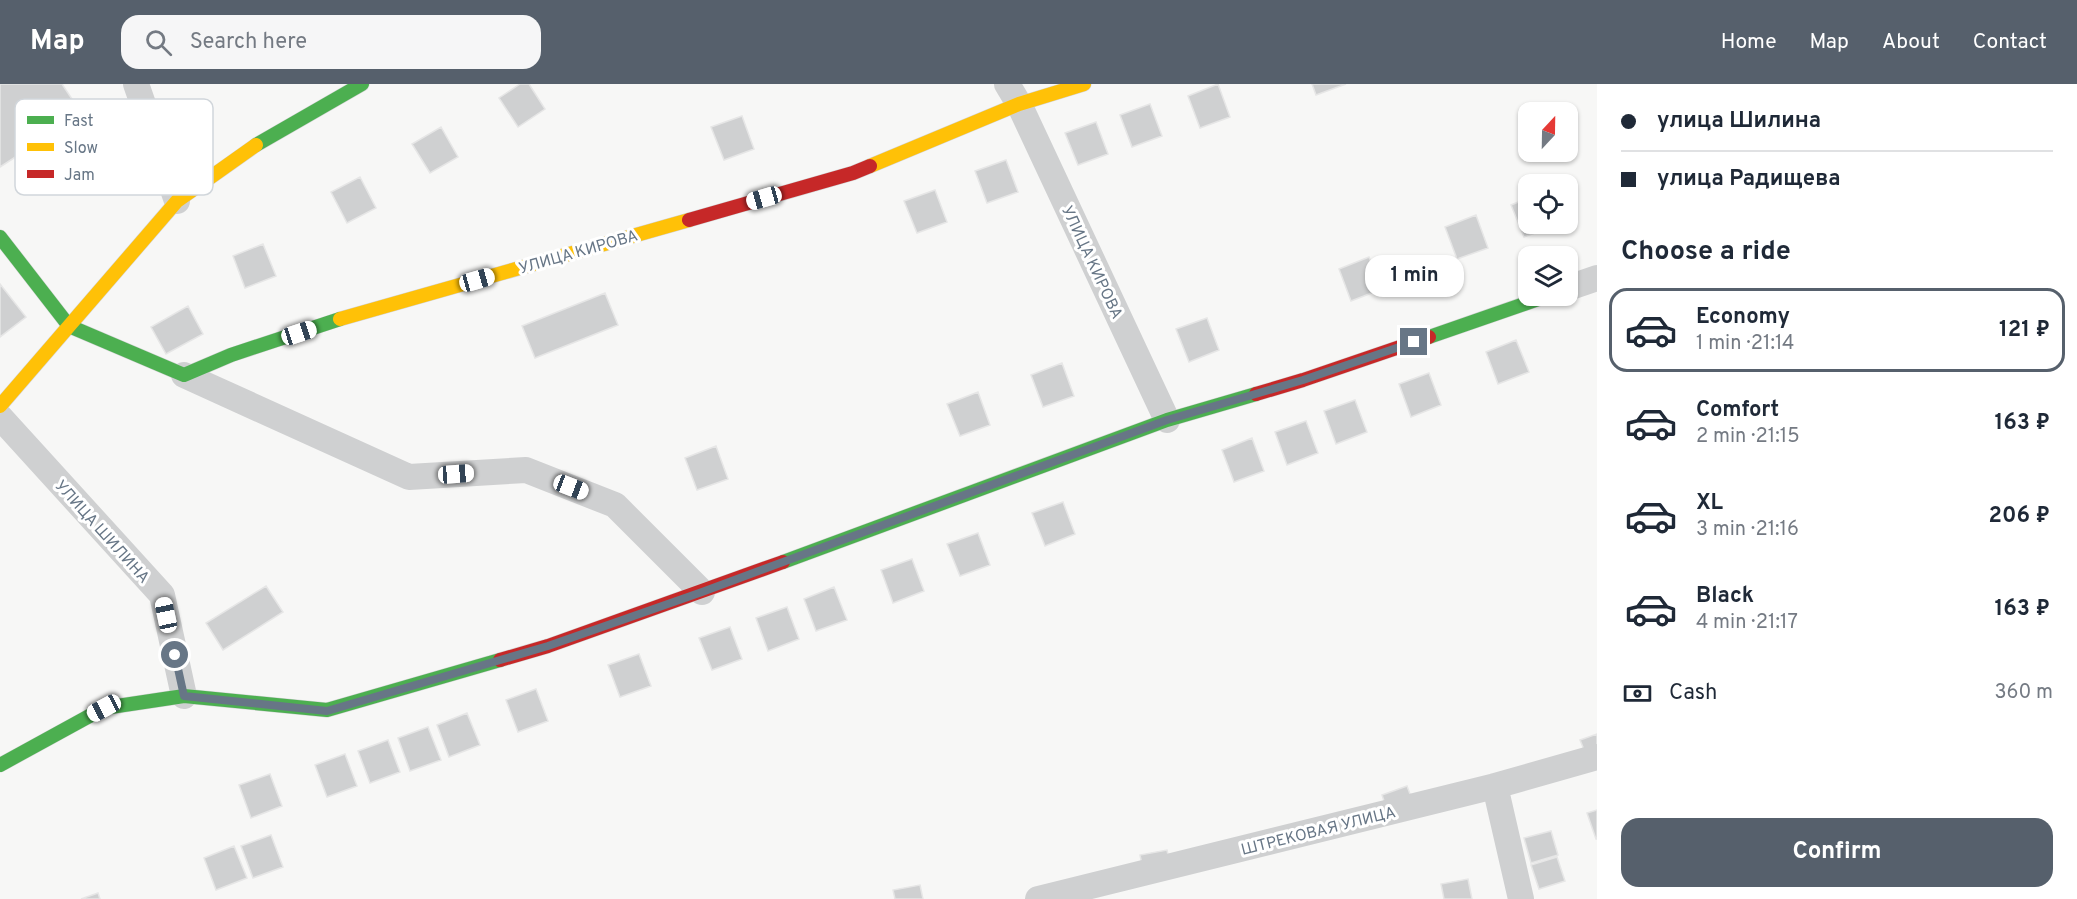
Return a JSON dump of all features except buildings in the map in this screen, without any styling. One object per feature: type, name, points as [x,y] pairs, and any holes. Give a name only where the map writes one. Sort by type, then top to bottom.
[{"type":"street","points":[[136,84],[141,99]]},
{"type":"street","points":[[213,175],[260,142],[362,84]]},
{"type":"street","name":"УЛИЦА КИРОВА","points":[[184,375],[231,355],[344,318],[853,173],[1013,94],[1084,84]]},
{"type":"street","name":"УЛИЦА КИРОВА","points":[[1013,94],[1167,420]]},
{"type":"street","points":[[175,195],[177,201]]},
{"type":"street","points":[[0,406],[177,201],[185,195]]},
{"type":"street","points":[[0,237],[69,326],[184,375],[409,477],[526,470],[615,505],[702,592]]},
{"type":"street","points":[[1578,285],[1597,278]]},
{"type":"street","points":[[0,765],[104,708],[184,696],[327,711],[548,646],[702,592],[1167,420],[1303,380],[1518,306]]},
{"type":"street","name":"УЛИЦА ШИЛИНА","points":[[0,417],[162,595],[184,696]]},
{"type":"street","name":"ШТРЕКОВАЯ УЛИЦА","points":[[1038,899],[1495,786],[1597,757]]},
{"type":"street","points":[[1495,786],[1521,899]]},
{"type":"traffic: fast","points":[[256,145],[362,84]]},
{"type":"traffic: fast","points":[[0,237],[69,326],[184,375],[231,355],[340,319]]},
{"type":"traffic: fast","points":[[1429,337],[1518,306]]},
{"type":"traffic: fast","points":[[783,562],[1167,420],[1256,394]]},
{"type":"traffic: fast","points":[[0,765],[104,708],[184,696],[327,710],[500,660]]},
{"type":"traffic: slow","points":[[870,166],[1019,104],[1084,84]]},
{"type":"traffic: slow","points":[[213,175],[256,145]]},
{"type":"traffic: slow","points":[[0,406],[177,201],[185,195]]},
{"type":"traffic: slow","points":[[340,319],[689,220]]},
{"type":"traffic: jam","points":[[689,220],[853,173],[870,166]]},
{"type":"traffic: jam","points":[[1256,394],[1429,337]]},
{"type":"traffic: jam","points":[[500,660],[548,646],[783,562]]},
{"type":"route","points":[[175,655],[184,696],[327,711],[548,646],[702,592],[1167,420],[1303,380],[1414,342]]}]
